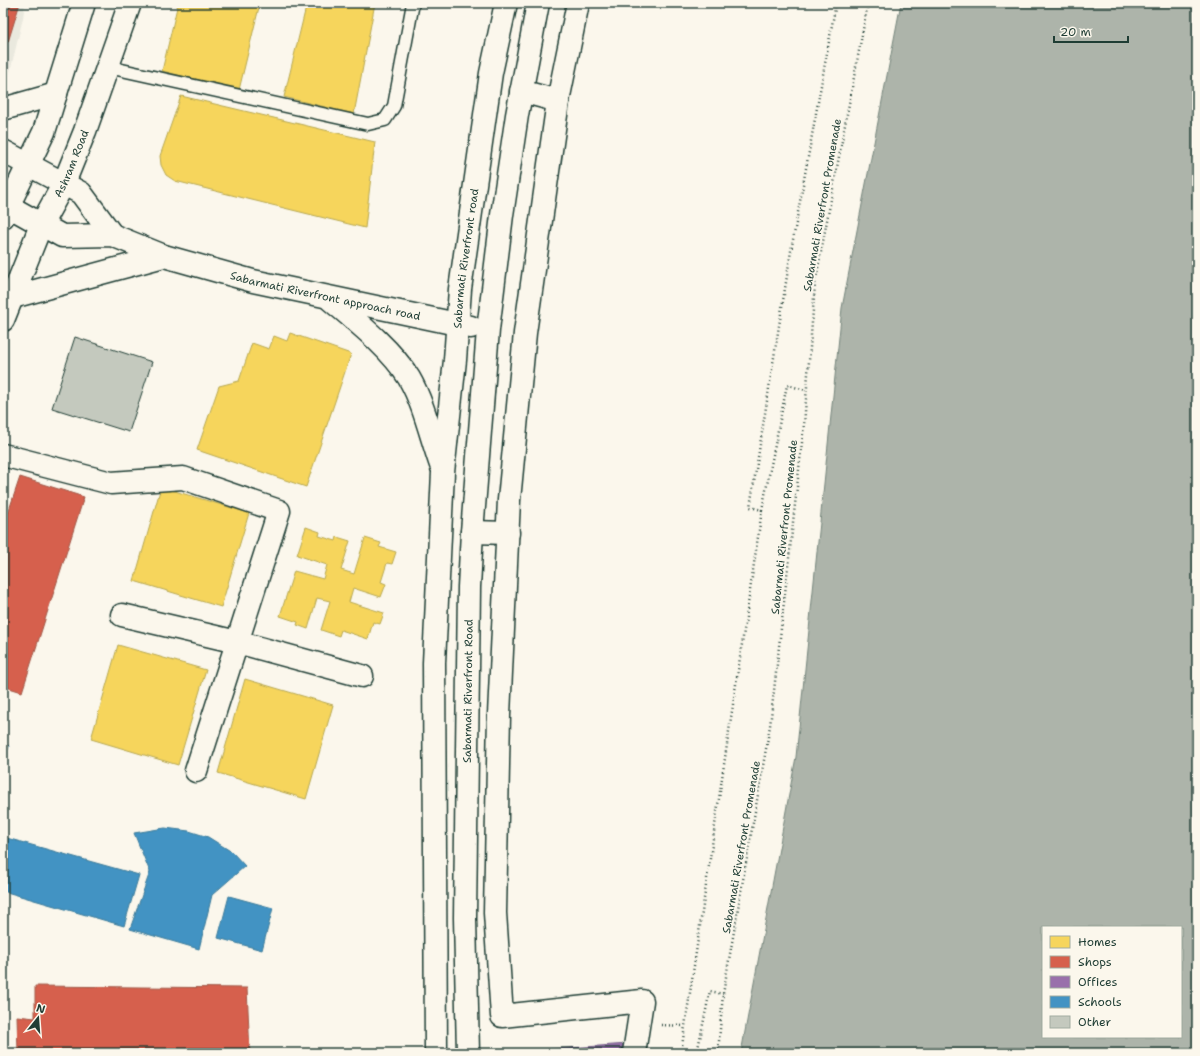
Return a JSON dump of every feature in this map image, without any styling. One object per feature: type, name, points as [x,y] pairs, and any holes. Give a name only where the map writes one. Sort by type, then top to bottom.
[{"type":"street","points":[[84,3],[44,132],[5,209],[62,236],[112,235]]},
{"type":"street","name":"Ashram Road","points":[[3,320],[41,225],[64,183],[85,131],[130,3]]},
{"type":"street","name":"Sabarmati Riverfront road","points":[[436,1053],[434,663],[443,472],[458,325],[460,289],[492,73],[506,3]]},
{"type":"street","points":[[488,330],[502,215],[521,91],[538,3]]},
{"type":"street","points":[[578,3],[558,101],[525,333],[508,533],[499,715],[495,913],[502,1016],[642,1001],[634,1053]]},
{"type":"street","points":[[521,91],[558,101]]},
{"type":"street","points":[[3,109],[56,94]]},
{"type":"street","points":[[3,151],[81,193],[112,235]]},
{"type":"street","name":"Sabarmati Riverfront approach road","points":[[112,235],[164,256],[254,281],[329,298],[488,330]]},
{"type":"street","points":[[13,297],[164,256]]},
{"type":"street","points":[[329,298],[364,328],[390,354],[409,378],[419,399],[443,472]]},
{"type":"street","name":"Sabarmati Riverfront Road","points":[[468,1053],[466,918],[469,587],[488,330]]},
{"type":"street","points":[[3,455],[111,483],[183,478],[279,511],[196,771]]},
{"type":"street","points":[[472,532],[508,533]]},
{"type":"street","points":[[122,615],[237,642],[362,676]]},
{"type":"street","points":[[466,918],[495,913]]},
{"type":"lane","points":[[108,67],[368,124],[384,120],[394,106],[413,3]]},
{"type":"path","points":[[762,510],[750,507],[791,251],[836,3]]},
{"type":"path","name":"Sabarmati Riverfront Promenade","points":[[718,1053],[723,994],[770,726],[806,390],[814,284],[868,3]]},
{"type":"path","points":[[680,1053],[762,510],[788,385],[806,390]]},
{"type":"path","points":[[697,1053],[710,991],[723,994]]},
{"type":"shaded area","points":[[3,3],[25,3],[23,18],[8,80],[3,89]]},
{"type":"shaded area","points":[[901,3],[1197,3],[1197,1053],[741,1053],[796,757],[842,308]]},
{"type":"building: Homes","points":[[178,3],[260,3],[239,90],[162,71]]},
{"type":"building: Homes","points":[[307,3],[375,3],[354,114],[284,97]]},
{"type":"building: Homes","points":[[181,96],[375,142],[365,228],[175,181],[166,175],[161,165],[160,156]]},
{"type":"building: Homes","points":[[290,333],[351,354],[306,487],[197,450],[219,386],[239,381],[252,343],[269,349],[274,336],[287,341]]},
{"type":"building: Homes","points":[[161,487],[249,513],[221,607],[134,581]]},
{"type":"building: Homes","points":[[306,527],[320,532],[319,536],[336,541],[337,537],[350,541],[341,570],[354,574],[365,538],[381,543],[379,547],[396,552],[392,564],[387,563],[381,582],[386,584],[381,597],[353,588],[349,602],[384,613],[380,624],[373,622],[368,639],[341,630],[339,636],[321,630],[330,601],[317,598],[308,629],[297,625],[298,622],[280,616],[294,571],[323,579],[327,565],[297,555]]},
{"type":"building: Homes","points":[[118,645],[206,670],[178,765],[91,739]]},
{"type":"building: Homes","points":[[245,679],[333,705],[306,799],[218,773]]},
{"type":"building: Shops","points":[[3,3],[20,3],[8,42],[3,44]]},
{"type":"building: Shops","points":[[20,477],[84,497],[22,692],[3,686],[3,528]]},
{"type":"building: Shops","points":[[35,986],[247,988],[250,1053],[18,1053],[17,1016],[35,1018]]},
{"type":"building: Offices","points":[[628,1044],[627,1053],[513,1053],[513,1052]]},
{"type":"building: Schools","points":[[3,744],[9,746],[3,764]]},
{"type":"building: Schools","points":[[165,828],[189,831],[208,837],[232,852],[245,866],[212,895],[199,949],[130,929],[150,872],[134,833]]},
{"type":"building: Schools","points":[[3,837],[139,875],[124,926],[3,891]]},
{"type":"building: Schools","points":[[229,896],[273,908],[262,950],[218,938]]},
{"type":"building: Other","points":[[75,337],[152,362],[129,432],[52,408]]}]
